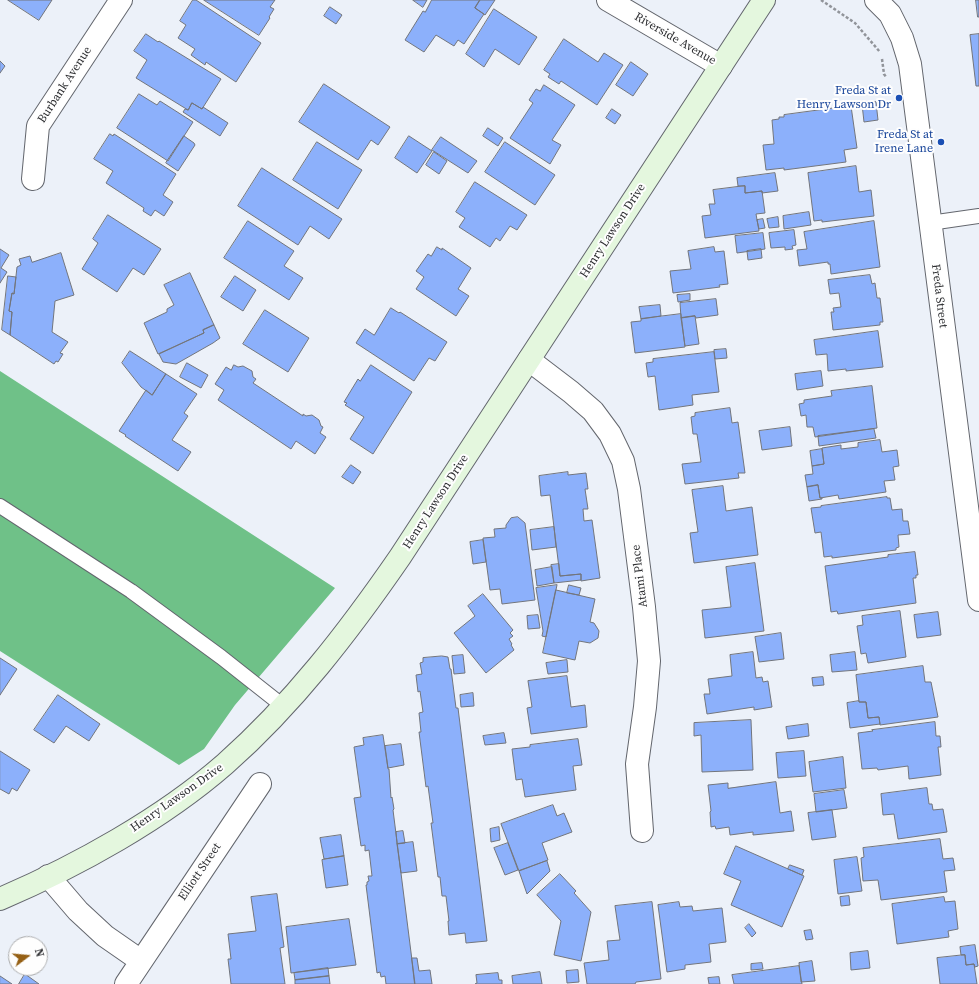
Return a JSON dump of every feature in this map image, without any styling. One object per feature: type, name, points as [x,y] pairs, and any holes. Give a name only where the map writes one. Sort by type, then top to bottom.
[{"type":"main road","name":"Henry Lawson Drive","points":[[0,899],[48,876],[114,841],[198,785],[238,751],[283,706],[335,646],[369,602],[449,484],[764,0]]},
{"type":"street","name":"Burbank Avenue","points":[[33,179],[38,126],[121,0]]},
{"type":"street","name":"Riverside Avenue","points":[[608,0],[721,66]]},
{"type":"street","name":"Freda Street","points":[[876,0],[890,14],[902,38],[910,64],[979,600]]},
{"type":"street","name":"Atami Place","points":[[529,360],[572,392],[593,411],[610,434],[623,461],[628,482],[644,607],[649,661],[645,707],[636,764],[642,831]]},
{"type":"street","name":"Elliott Street","points":[[126,984],[260,784]]},
{"type":"street","points":[[48,876],[78,911],[105,936],[141,960]]},
{"type":"lane","points":[[930,223],[979,216]]},
{"type":"lane","points":[[0,506],[131,591],[221,657],[283,706]]},
{"type":"path","points":[[821,0],[855,23],[868,37],[880,52],[884,74],[887,78]]},
{"type":"green space","points":[[0,371],[335,588],[235,705],[204,749],[179,765],[0,651]]},
{"type":"building","points":[[8,0],[52,0],[39,20]]},
{"type":"building","points":[[193,0],[196,0],[261,43],[236,82],[206,62],[205,65],[191,55],[195,49],[178,38],[186,25],[180,21]]},
{"type":"building","points":[[204,0],[275,0],[270,7],[274,9],[269,17],[270,18],[259,35]]},
{"type":"building","points":[[413,0],[427,0],[423,7]]},
{"type":"building","points":[[432,0],[480,0],[475,8],[484,14],[464,44],[458,40],[454,46],[436,35],[424,52],[405,40],[423,11],[425,12]]},
{"type":"building","points":[[480,0],[495,0],[485,15],[475,8]]},
{"type":"building","points":[[976,0],[979,0],[979,17],[978,17]]},
{"type":"building","points":[[330,7],[342,15],[336,24],[324,16]]},
{"type":"building","points":[[494,9],[537,37],[519,65],[495,49],[484,67],[466,54]]},
{"type":"building","points":[[146,34],[221,79],[202,109],[192,103],[188,110],[136,78],[147,60],[134,51]]},
{"type":"building","points":[[979,34],[979,86],[976,86],[970,35]]},
{"type":"building","points":[[564,39],[598,62],[604,53],[623,65],[597,105],[561,81],[559,84],[548,77],[550,74],[544,70]]},
{"type":"building","points":[[0,61],[5,66],[0,73]]},
{"type":"building","points":[[631,62],[648,74],[633,96],[616,85]]},
{"type":"building","points":[[324,84],[390,127],[378,145],[371,140],[358,160],[299,122]]},
{"type":"building","points":[[544,85],[575,105],[552,140],[561,145],[550,164],[510,138],[533,103],[529,100],[536,89],[540,91]]},
{"type":"building","points":[[139,94],[157,105],[160,101],[193,122],[168,161],[117,128]]},
{"type":"building","points":[[876,102],[878,120],[864,122],[862,104]]},
{"type":"building","points":[[192,103],[202,109],[203,107],[228,123],[220,136],[183,112],[185,109],[188,110]]},
{"type":"building","points":[[851,106],[857,148],[844,150],[846,162],[784,170],[784,168],[766,170],[763,145],[774,144],[772,120],[779,119],[779,117],[784,117],[784,115]]},
{"type":"building","points":[[612,109],[621,115],[615,124],[606,118]]},
{"type":"building","points":[[488,128],[503,138],[498,146],[483,136]]},
{"type":"building","points":[[110,134],[113,136],[114,134],[176,174],[163,195],[173,202],[164,216],[155,210],[151,216],[143,211],[144,208],[106,183],[113,171],[94,159]]},
{"type":"building","points":[[184,136],[195,145],[178,171],[166,163]]},
{"type":"building","points":[[409,136],[432,151],[417,173],[395,158]]},
{"type":"building","points":[[441,137],[477,161],[468,173],[432,150]]},
{"type":"building","points":[[317,142],[362,170],[338,209],[293,180]]},
{"type":"building","points":[[505,142],[555,175],[535,205],[485,172]]},
{"type":"building","points":[[434,152],[447,161],[439,174],[426,165]]},
{"type":"building","points":[[856,166],[859,192],[871,190],[874,216],[822,222],[822,220],[814,221],[808,173]]},
{"type":"building","points":[[262,168],[342,219],[329,239],[310,226],[298,245],[238,206]]},
{"type":"building","points":[[775,173],[778,191],[745,193],[745,186],[738,186],[737,178]]},
{"type":"building","points":[[475,182],[527,215],[517,230],[510,226],[500,241],[496,238],[490,247],[459,227],[465,218],[456,212]]},
{"type":"building","points":[[745,186],[745,193],[762,191],[765,213],[756,214],[759,231],[705,238],[702,216],[711,215],[709,204],[715,204],[713,190]]},
{"type":"building","points":[[809,212],[811,225],[784,229],[783,216]]},
{"type":"building","points":[[108,215],[161,249],[144,275],[133,268],[117,292],[82,269],[98,243],[93,239]]},
{"type":"building","points":[[778,217],[779,227],[769,228],[767,219]]},
{"type":"building","points":[[763,219],[765,228],[759,229],[757,220]]},
{"type":"building","points":[[248,221],[294,251],[284,266],[303,278],[289,300],[224,258]]},
{"type":"building","points":[[874,221],[880,267],[831,274],[830,264],[828,264],[828,262],[799,266],[797,250],[807,249],[804,232]]},
{"type":"building","points":[[794,230],[796,245],[792,246],[793,249],[785,250],[785,247],[771,248],[769,233]]},
{"type":"building","points":[[763,233],[765,249],[737,253],[735,236]]},
{"type":"building","points":[[437,247],[442,250],[442,248],[471,268],[458,289],[469,296],[456,316],[416,289],[424,277],[416,271],[428,254],[431,256]]},
{"type":"building","points":[[714,247],[715,252],[724,251],[728,284],[719,285],[720,287],[673,293],[670,271],[691,269],[688,251]]},
{"type":"building","points":[[0,249],[9,255],[1,268],[7,272],[0,283]]},
{"type":"building","points":[[761,249],[762,258],[748,260],[747,251]]},
{"type":"building","points":[[61,253],[74,295],[55,301],[52,332],[68,342],[60,353],[63,354],[58,362],[56,361],[54,364],[10,335],[12,312],[9,311],[12,293],[14,294],[17,267],[21,265],[19,259],[30,256],[32,262]]},
{"type":"building","points":[[190,273],[214,325],[203,330],[204,333],[158,354],[144,323],[167,312],[167,309],[174,305],[164,285]]},
{"type":"building","points":[[870,275],[872,284],[875,283],[877,298],[880,298],[883,322],[880,322],[880,325],[833,330],[831,312],[834,312],[833,308],[841,307],[839,293],[830,294],[828,280]]},
{"type":"building","points":[[8,276],[16,277],[14,294],[12,293],[9,311],[12,312],[10,335],[2,330]]},
{"type":"building","points":[[235,276],[256,290],[243,311],[221,297]]},
{"type":"building","points":[[690,294],[690,300],[678,302],[677,295]]},
{"type":"building","points":[[716,299],[718,315],[696,318],[695,316],[681,318],[680,303]]},
{"type":"building","points":[[660,305],[661,316],[641,319],[639,307]]},
{"type":"building","points":[[391,308],[399,313],[400,312],[447,342],[435,361],[429,358],[414,381],[356,343],[365,329],[374,335]]},
{"type":"building","points":[[265,310],[309,338],[288,372],[243,344]]},
{"type":"building","points":[[681,314],[685,347],[635,353],[631,322],[641,321],[641,319]]},
{"type":"building","points":[[695,316],[699,344],[685,346],[681,318]]},
{"type":"building","points":[[214,325],[220,338],[176,364],[163,362],[159,354],[204,333],[203,330]]},
{"type":"building","points":[[878,331],[883,367],[846,371],[846,369],[828,371],[827,354],[816,355],[814,340]]},
{"type":"building","points":[[726,349],[727,358],[715,359],[714,350]]},
{"type":"building","points":[[130,351],[166,374],[152,395],[141,387],[122,363]]},
{"type":"building","points":[[714,352],[719,392],[692,395],[693,405],[659,410],[655,376],[648,377],[646,363],[653,362],[653,359]]},
{"type":"building","points":[[187,363],[208,375],[201,388],[180,377]]},
{"type":"building","points":[[234,365],[238,367],[243,366],[252,371],[253,377],[256,379],[253,383],[303,416],[303,414],[306,416],[312,415],[319,420],[321,426],[323,427],[320,433],[326,437],[315,454],[296,441],[291,449],[218,400],[224,390],[215,384],[226,367],[231,370]]},
{"type":"building","points":[[371,365],[412,392],[373,454],[350,439],[364,417],[345,405],[347,403],[344,402],[358,379],[360,381]]},
{"type":"building","points":[[821,371],[823,386],[797,390],[795,374]]},
{"type":"building","points":[[166,374],[197,394],[184,413],[188,416],[172,440],[191,452],[178,471],[119,431],[146,390],[152,395]]},
{"type":"building","points":[[872,386],[877,428],[815,437],[813,427],[807,427],[806,415],[801,416],[799,404],[804,403],[804,400],[832,396],[831,391]]},
{"type":"building","points":[[730,408],[732,423],[738,422],[745,473],[738,473],[739,478],[685,484],[682,464],[701,462],[697,434],[693,434],[691,417],[695,416],[695,413]]},
{"type":"building","points":[[790,427],[792,446],[762,450],[759,431]]},
{"type":"building","points":[[874,429],[876,438],[819,446],[818,436]]},
{"type":"building","points":[[880,440],[882,452],[897,450],[899,466],[893,467],[895,480],[884,481],[886,492],[839,499],[838,495],[820,498],[818,485],[807,487],[805,475],[813,474],[812,466],[824,464],[822,448],[841,445],[841,449],[858,447],[858,443]]},
{"type":"building","points":[[822,449],[824,464],[812,466],[810,451]]},
{"type":"building","points":[[351,465],[361,472],[353,484],[342,477]]},
{"type":"building","points":[[568,472],[568,475],[586,473],[588,489],[585,489],[588,509],[583,509],[584,521],[592,520],[600,578],[581,581],[581,574],[560,576],[550,495],[541,496],[539,476]]},
{"type":"building","points":[[818,485],[820,498],[822,499],[809,501],[807,487]]},
{"type":"building","points":[[723,486],[726,511],[752,507],[758,555],[694,563],[690,533],[698,532],[692,490]]},
{"type":"building","points":[[887,497],[890,498],[892,510],[902,509],[903,521],[908,521],[910,534],[898,535],[899,547],[896,548],[896,550],[832,558],[832,556],[824,557],[821,532],[815,533],[811,508]]},
{"type":"building","points":[[518,517],[525,523],[535,600],[502,604],[500,589],[490,590],[483,538],[495,537],[494,529],[506,528],[506,525],[511,518]]},
{"type":"building","points":[[554,527],[556,547],[532,550],[530,530]]},
{"type":"building","points":[[483,540],[486,562],[473,564],[470,542]]},
{"type":"building","points":[[915,552],[918,575],[916,575],[916,578],[913,578],[916,603],[838,614],[837,611],[831,612],[825,566]]},
{"type":"building","points":[[755,563],[764,631],[705,638],[702,610],[731,607],[726,567]]},
{"type":"building","points":[[559,564],[560,576],[581,574],[581,580],[554,583],[551,565]]},
{"type":"building","points":[[552,567],[554,583],[537,586],[535,570]]},
{"type":"building","points":[[557,585],[546,637],[542,636],[543,631],[536,588]]},
{"type":"building","points":[[569,585],[581,588],[579,595],[567,593]]},
{"type":"building","points":[[556,590],[595,599],[590,622],[594,623],[599,631],[598,638],[590,643],[579,641],[575,660],[543,653]]},
{"type":"building","points":[[483,594],[513,630],[510,633],[513,636],[509,639],[514,650],[486,673],[454,633],[475,616],[468,606]]},
{"type":"building","points":[[900,611],[906,657],[868,663],[866,653],[861,654],[857,626],[863,625],[862,616]]},
{"type":"building","points":[[938,612],[941,635],[917,638],[914,615]]},
{"type":"building","points":[[538,615],[540,628],[528,629],[527,616]]},
{"type":"building","points":[[781,633],[784,659],[759,662],[755,637]]},
{"type":"building","points":[[753,652],[756,678],[762,677],[763,682],[768,681],[772,707],[754,710],[754,707],[707,714],[704,694],[710,694],[708,679],[732,676],[730,655]]},
{"type":"building","points":[[855,652],[857,670],[832,672],[830,655]]},
{"type":"building","points":[[463,655],[465,673],[454,674],[452,656]]},
{"type":"building","points":[[442,656],[448,657],[456,708],[458,708],[487,941],[466,943],[465,933],[449,935],[446,896],[442,896],[440,877],[438,877],[431,823],[433,823],[428,786],[426,787],[419,732],[421,732],[419,713],[423,712],[416,675],[422,674],[420,663],[423,662],[423,658]]},
{"type":"building","points":[[0,658],[17,669],[0,695]]},
{"type":"building","points":[[567,660],[568,672],[548,674],[546,663]]},
{"type":"building","points":[[923,666],[925,682],[931,682],[938,717],[880,725],[879,717],[868,718],[866,702],[859,702],[856,675]]},
{"type":"building","points":[[567,676],[571,707],[585,705],[587,727],[531,734],[527,708],[532,707],[528,681]]},
{"type":"building","points":[[823,677],[824,685],[813,686],[812,678]]},
{"type":"building","points":[[473,693],[474,706],[461,707],[460,695]]},
{"type":"building","points":[[58,695],[100,724],[89,741],[66,726],[54,743],[34,730]]},
{"type":"building","points":[[859,701],[866,702],[868,718],[879,717],[880,724],[850,728],[847,703]]},
{"type":"building","points":[[751,720],[753,770],[702,772],[701,735],[694,736],[694,723]]},
{"type":"building","points":[[935,722],[936,736],[940,736],[941,747],[938,747],[941,775],[909,779],[908,766],[878,770],[877,768],[862,769],[858,733]]},
{"type":"building","points":[[808,724],[809,736],[788,739],[786,727]]},
{"type":"building","points":[[504,733],[506,743],[485,745],[483,736]]},
{"type":"building","points":[[383,735],[389,769],[391,798],[392,797],[394,809],[415,984],[386,984],[385,976],[381,977],[380,972],[377,973],[366,885],[369,881],[368,876],[372,876],[369,850],[365,851],[365,845],[361,846],[354,798],[361,797],[354,747],[364,745],[363,738]]},
{"type":"building","points":[[578,739],[582,765],[573,766],[576,790],[525,797],[522,779],[516,780],[512,749],[530,747],[530,745]]},
{"type":"building","points":[[401,744],[404,765],[388,768],[385,746]]},
{"type":"building","points":[[0,751],[30,770],[17,791],[12,788],[9,794],[0,789]]},
{"type":"building","points":[[804,751],[806,776],[778,778],[776,753]]},
{"type":"building","points":[[843,757],[846,788],[813,792],[809,762]]},
{"type":"building","points":[[776,782],[780,813],[791,811],[794,831],[753,835],[753,832],[730,835],[729,827],[716,829],[715,826],[711,827],[708,785],[728,783],[728,788]]},
{"type":"building","points":[[927,788],[929,804],[932,804],[933,810],[943,809],[947,832],[898,839],[894,814],[883,815],[881,794]]},
{"type":"building","points":[[844,790],[847,808],[816,812],[814,794]]},
{"type":"building","points":[[553,805],[557,816],[564,813],[572,832],[542,843],[548,860],[519,871],[501,824]]},
{"type":"building","points":[[832,810],[836,837],[812,840],[808,813]]},
{"type":"building","points":[[499,827],[500,840],[491,842],[490,829]]},
{"type":"building","points":[[403,831],[405,843],[397,844],[396,832]]},
{"type":"building","points":[[341,835],[344,856],[324,859],[320,838]]},
{"type":"building","points":[[940,839],[943,859],[953,858],[955,870],[944,871],[947,892],[881,900],[878,880],[863,881],[861,858],[864,857],[863,848]]},
{"type":"building","points":[[413,842],[417,871],[401,873],[397,844]]},
{"type":"building","points":[[508,843],[518,870],[505,875],[494,848]]},
{"type":"building","points":[[736,846],[804,876],[782,927],[731,905],[741,881],[724,874]]},
{"type":"building","points":[[344,856],[348,885],[326,888],[322,860]]},
{"type":"building","points":[[857,857],[862,891],[838,894],[834,860]]},
{"type":"building","points":[[547,861],[550,871],[527,894],[519,871]]},
{"type":"building","points":[[790,865],[804,870],[802,875],[788,869]]},
{"type":"building","points":[[560,874],[576,891],[574,893],[591,912],[581,961],[554,955],[561,921],[537,895]]},
{"type":"building","points":[[277,894],[284,947],[280,948],[285,984],[231,984],[228,959],[231,959],[228,934],[256,931],[251,897]]},
{"type":"building","points":[[849,896],[850,905],[841,906],[840,897]]},
{"type":"building","points":[[944,897],[945,902],[955,901],[958,929],[948,931],[949,937],[897,944],[892,904]]},
{"type":"building","points":[[652,902],[661,979],[636,982],[635,984],[587,984],[584,963],[609,960],[607,941],[620,940],[615,906]]},
{"type":"building","points":[[679,902],[680,907],[692,906],[693,911],[722,908],[726,942],[709,944],[711,962],[685,965],[685,969],[667,972],[658,905]]},
{"type":"building","points":[[349,919],[356,965],[291,973],[286,927]]},
{"type":"building","points":[[749,924],[756,933],[752,937],[745,928]]},
{"type":"building","points":[[811,930],[813,939],[806,940],[804,931]]},
{"type":"building","points":[[975,945],[978,966],[975,967],[974,964],[966,965],[965,955],[961,955],[960,947]]},
{"type":"building","points":[[868,951],[870,968],[851,970],[850,953]]},
{"type":"building","points":[[965,955],[966,965],[974,964],[977,984],[940,984],[937,958]]},
{"type":"building","points":[[412,958],[417,958],[419,971],[430,970],[432,984],[415,984]]},
{"type":"building","points":[[812,961],[815,981],[801,982],[799,963]]},
{"type":"building","points":[[762,963],[763,969],[751,970],[751,964]]},
{"type":"building","points":[[799,966],[802,984],[734,984],[732,975]]},
{"type":"building","points":[[328,968],[329,976],[295,980],[294,973]]},
{"type":"building","points":[[578,970],[579,982],[567,983],[566,971]]},
{"type":"building","points":[[540,972],[542,984],[513,984],[512,976]]},
{"type":"building","points":[[498,973],[499,980],[502,980],[502,984],[475,984],[477,983],[476,975]]},
{"type":"building","points":[[0,976],[12,984],[0,984]]},
{"type":"building","points":[[24,976],[28,976],[39,984],[19,984]]},
{"type":"building","points":[[329,976],[330,984],[295,984],[295,980]]},
{"type":"building","points":[[719,977],[720,984],[709,984],[708,978]]},
{"type":"place","name":"Freda St at Henry Lawson Dr","points":[[899,98]]},
{"type":"place","name":"Freda St at Irene Lane","points":[[941,142]]}]
